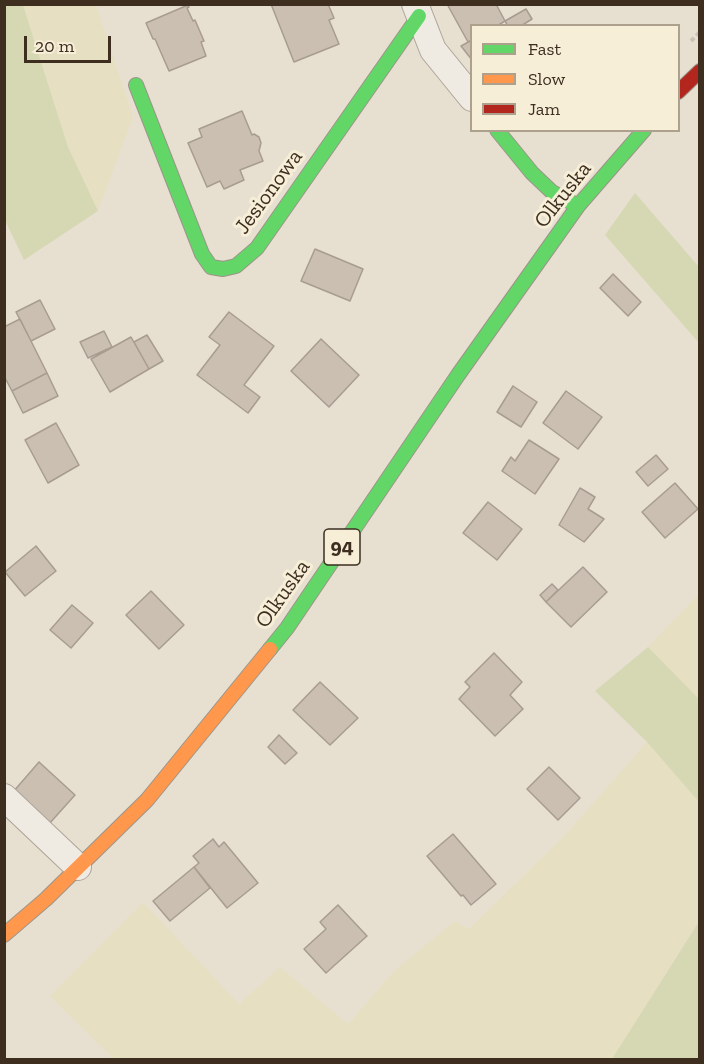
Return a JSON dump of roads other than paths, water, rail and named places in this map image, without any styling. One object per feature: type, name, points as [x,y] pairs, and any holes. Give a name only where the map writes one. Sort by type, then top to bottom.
[{"type":"main road","name":"Jesionowa","points":[[136,85],[202,254],[211,267],[223,269],[236,266],[257,248],[417,10]]},
{"type":"main road","points":[[680,90],[699,71]]},
{"type":"main road","points":[[499,132],[532,173],[552,192],[578,206]]},
{"type":"main road","name":"Olkuska","points":[[4,935],[46,899],[147,800],[286,628],[458,375],[578,206],[642,132]]},
{"type":"street","points":[[417,10],[433,50],[470,97]]},
{"type":"street","points":[[4,796],[78,867]]}]
